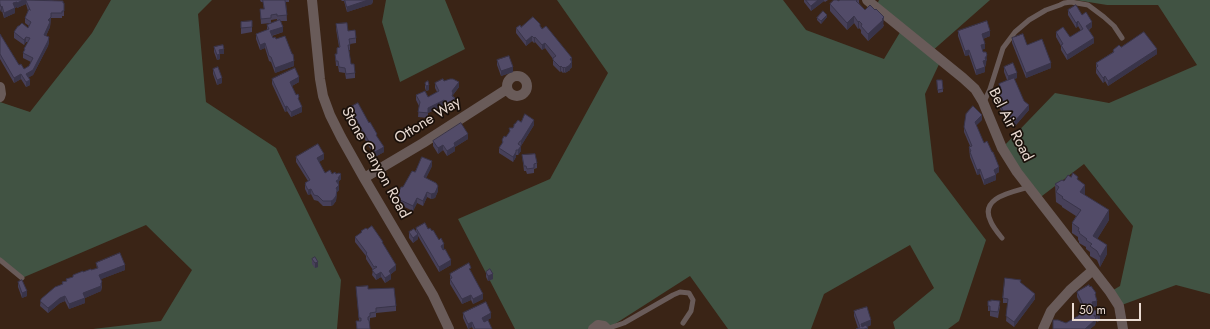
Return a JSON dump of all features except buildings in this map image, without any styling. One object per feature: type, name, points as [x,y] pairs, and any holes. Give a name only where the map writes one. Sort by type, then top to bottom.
[{"type":"street","name":"Stone Canyon Road","points":[[312,0],[320,79],[323,96],[330,115],[364,178],[433,295],[449,329]]},
{"type":"street","name":"Bel Air Road","points":[[867,0],[876,3],[975,90],[984,102],[1002,148],[1017,172],[1094,270],[1119,306],[1123,329]]},
{"type":"street","points":[[0,87],[0,97]]},
{"type":"street","name":"Ottone Way","points":[[364,178],[423,143],[507,89]]},
{"type":"street","points":[[1044,329],[1051,311],[1070,290],[1094,270]]},
{"type":"street","points":[[593,329],[598,325],[604,326],[607,329]]},
{"type":"lane","points":[[984,102],[990,89],[1003,48],[1015,32],[1029,20],[1046,10],[1071,2],[1088,5],[1109,21],[1122,38]]},
{"type":"lane","points":[[1002,238],[988,216],[990,204],[1003,195],[1029,187]]},
{"type":"lane","points":[[0,260],[22,278]]},
{"type":"lane","points":[[607,329],[624,323],[662,300],[680,292],[689,293],[693,300],[691,311],[683,323]]},
{"type":"green space","points":[[111,0],[212,0],[198,14],[206,102],[276,148],[341,280],[337,329],[93,329],[161,321],[192,270],[146,225],[22,278],[0,260],[0,102],[30,112],[92,33]]},
{"type":"green space","points":[[386,0],[445,0],[465,49],[400,82],[382,22]]},
{"type":"green space","points":[[557,0],[783,0],[806,30],[884,59],[902,29],[876,7],[879,0],[990,0],[931,52],[941,60],[925,94],[934,171],[986,240],[959,321],[948,329],[895,329],[893,322],[934,288],[910,245],[824,294],[811,329],[728,329],[690,276],[607,329],[515,329],[458,219],[550,179],[608,73]]},
{"type":"green space","points":[[1076,0],[1210,0],[1210,294],[1176,285],[1119,306],[1110,292],[1120,286],[1133,226],[1084,164],[1038,199],[1002,148],[1055,93],[1109,103],[1197,65],[1158,5],[1107,5]]}]
